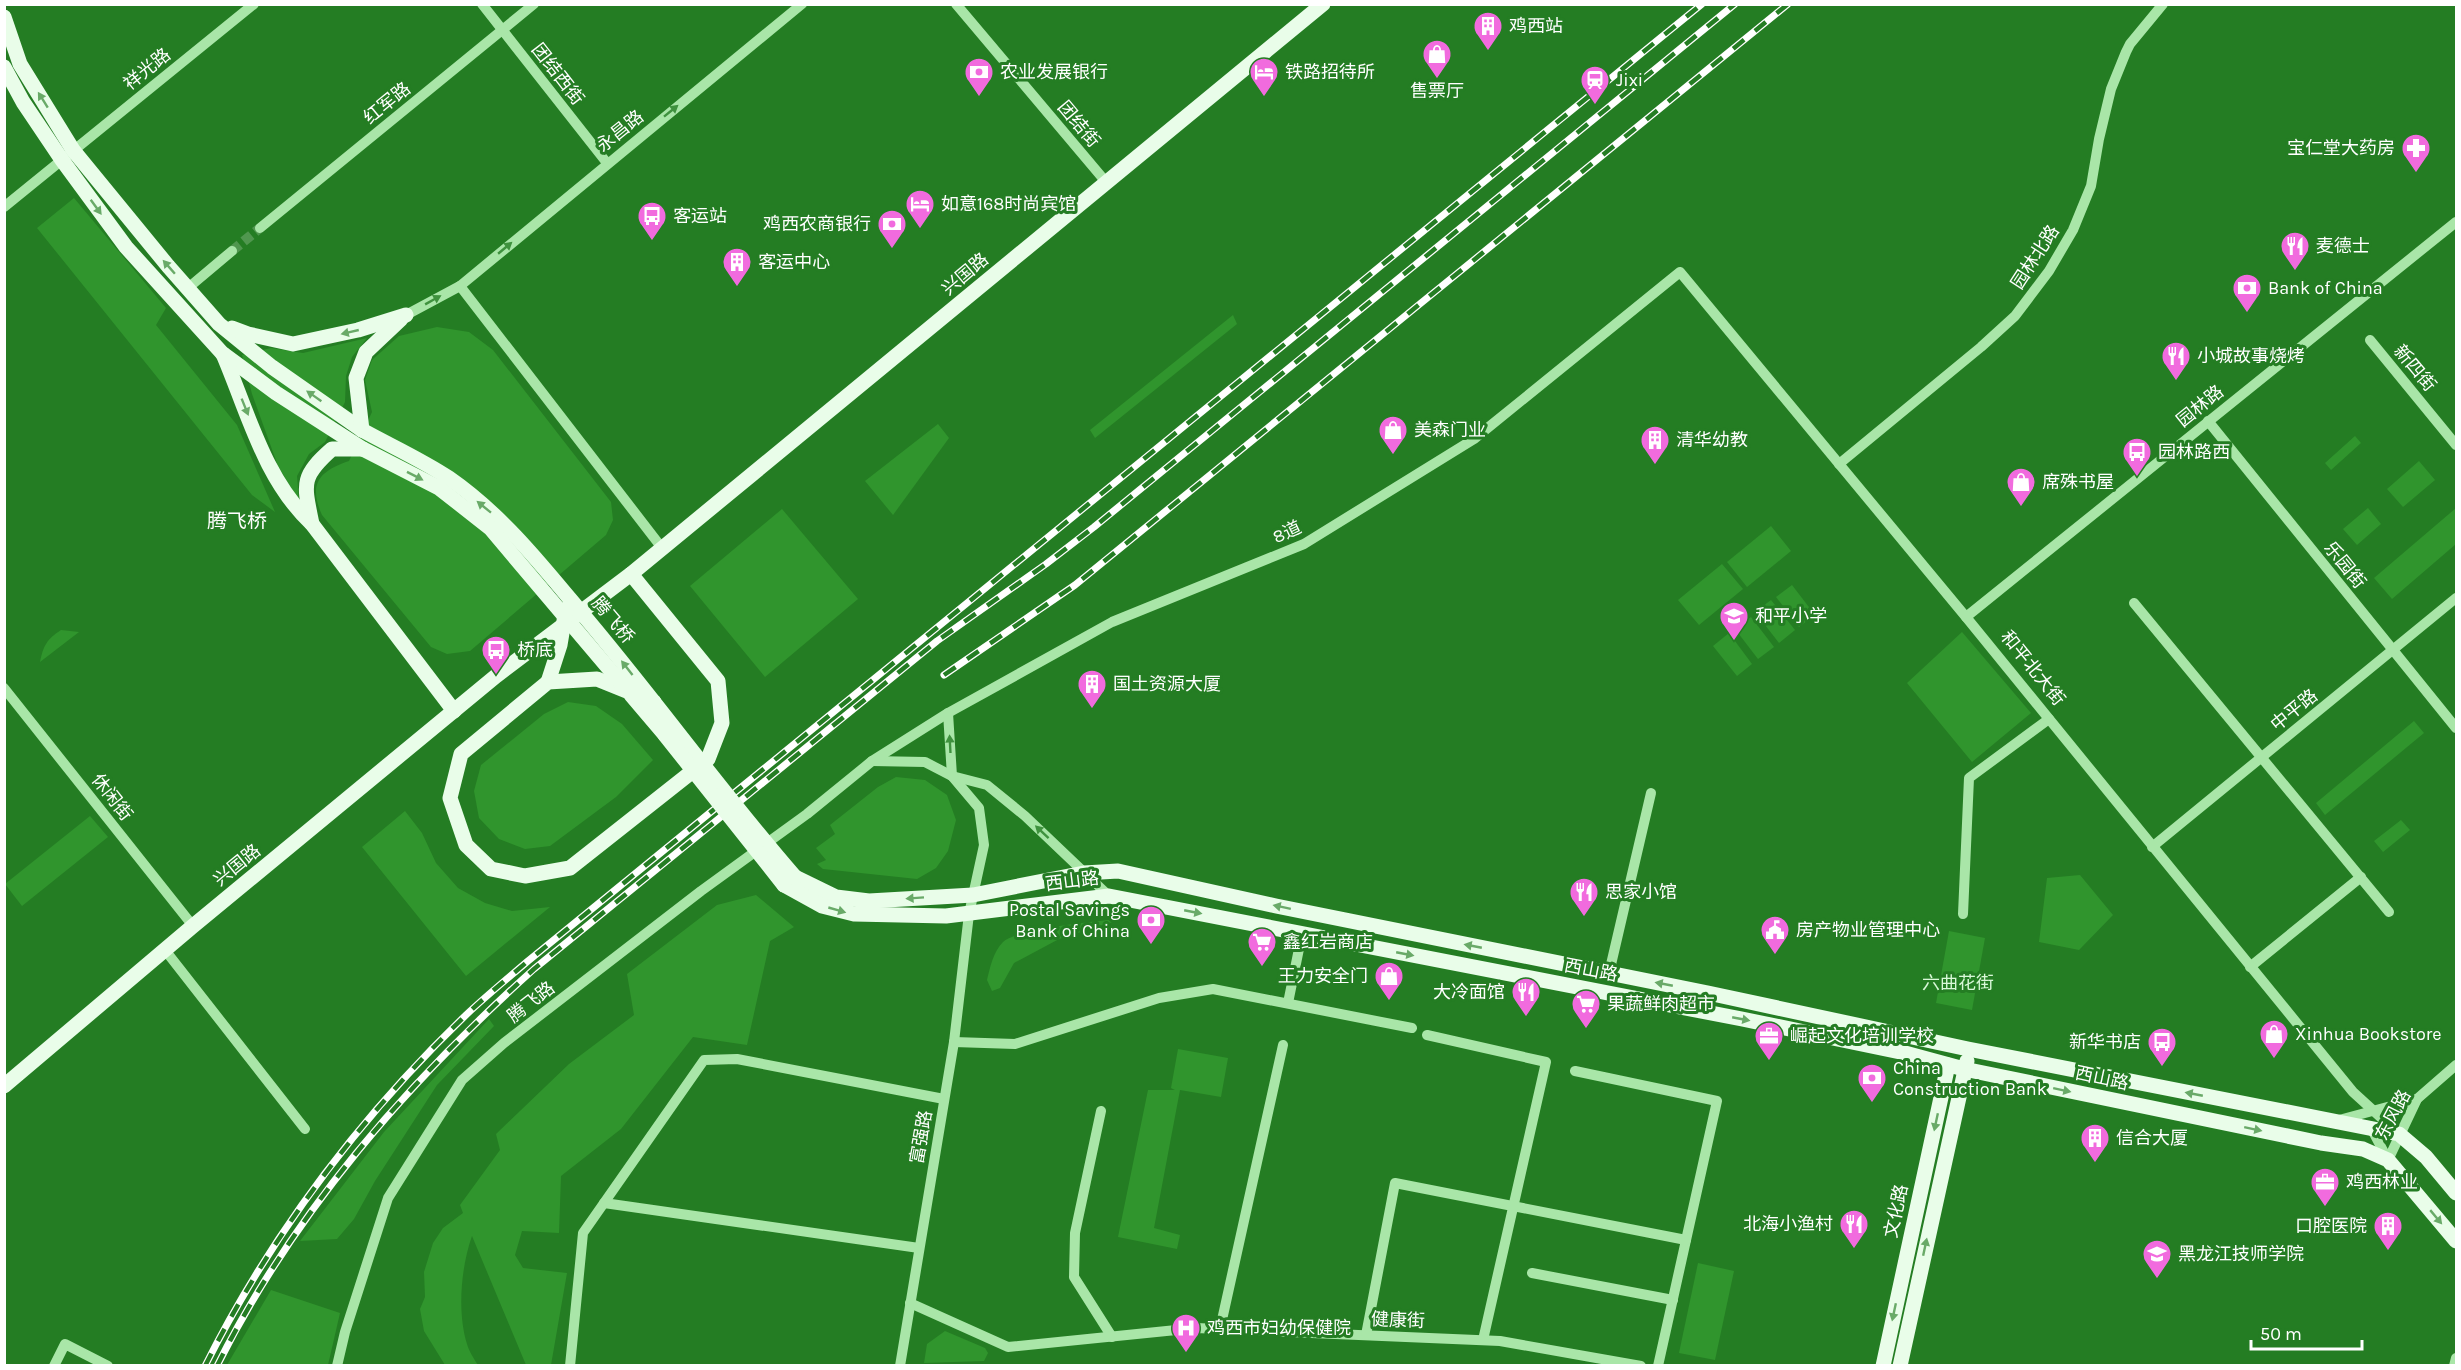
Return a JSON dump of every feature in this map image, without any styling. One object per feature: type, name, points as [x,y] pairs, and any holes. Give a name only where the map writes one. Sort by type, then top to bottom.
[{"type":"main road","name":"兴国路","points":[[4,1086],[193,926],[496,676],[631,574],[1323,4]]},
{"type":"main road","points":[[4,17],[20,64],[68,155],[126,247],[222,353],[264,458],[293,506],[312,524],[454,711]]},
{"type":"main road","points":[[4,67],[23,102],[68,155]]},
{"type":"main road","name":"腾飞桥","points":[[68,155],[219,324],[272,367],[362,430],[449,478],[496,517],[567,594],[654,702],[790,881]]},
{"type":"main road","points":[[219,324],[248,334],[293,344],[358,330],[406,315]]},
{"type":"main road","points":[[362,430],[356,378],[366,352],[406,315]]},
{"type":"main road","name":"腾飞桥","points":[[222,353],[276,393],[363,449],[439,488],[490,528],[790,881]]},
{"type":"main road","points":[[312,524],[305,490],[311,467],[332,449],[363,449]]},
{"type":"main road","points":[[567,594],[566,616],[560,645],[548,682],[462,754],[450,798],[466,845],[491,869],[525,876],[570,868],[708,759],[722,723],[718,681],[631,574]]},
{"type":"main road","points":[[548,682],[597,679],[654,702]]},
{"type":"main road","name":"西山路","points":[[790,881],[836,897],[869,901],[973,895],[1084,873],[1118,871],[1276,906],[2334,1122],[2376,1136],[2399,1134]]},
{"type":"main road","name":"西山路","points":[[790,881],[822,906],[854,914],[946,916],[1109,896],[1742,1019],[1905,1053],[1964,1069],[2321,1143],[2363,1149],[2388,1160]]},
{"type":"main road","points":[[1948,1065],[1969,1049]]},
{"type":"main road","name":"文化路","points":[[1900,1365],[1969,1049]]},
{"type":"main road","name":"文化路","points":[[1883,1365],[1948,1065]]},
{"type":"main road","name":"和平北大街","points":[[2399,1134],[2426,1157],[2457,1193]]},
{"type":"main road","name":"和平北大街","points":[[2388,1160],[2457,1241]]},
{"type":"street","name":"祥光路","points":[[4,207],[254,4]]},
{"type":"street","name":"团结西街","points":[[482,4],[607,163]]},
{"type":"street","name":"红军路","points":[[260,228],[534,4]]},
{"type":"street","name":"永昌路","points":[[406,315],[460,286],[802,4]]},
{"type":"street","name":"园林北路","points":[[1839,464],[1981,347],[2015,316],[2049,271],[2073,230],[2091,186],[2111,89],[2126,52],[2163,4]]},
{"type":"street","name":"团结街","points":[[960,6],[1106,182]]},
{"type":"street","name":"园林路","points":[[1966,617],[2457,222]]},
{"type":"street","points":[[188,288],[232,251]]},
{"type":"street","name":"和平北大街","points":[[1680,272],[1966,617],[2369,1112],[2399,1134]]},
{"type":"street","name":"8道","points":[[872,761],[948,712],[1112,622],[1304,544],[1474,439],[1680,272]]},
{"type":"street","points":[[460,286],[662,548]]},
{"type":"street","name":"新四街","points":[[2370,340],[2457,445]]},
{"type":"street","name":"乐园街","points":[[2208,421],[2457,728]]},
{"type":"street","name":"中平路","points":[[2152,847],[2457,598]]},
{"type":"street","points":[[2134,603],[2389,912]]},
{"type":"street","name":"休闲街","points":[[4,688],[193,926]]},
{"type":"street","points":[[948,712],[952,776]]},
{"type":"street","points":[[1963,914],[1969,778],[2049,719]]},
{"type":"street","points":[[872,761],[925,762],[952,776],[987,785],[1025,816],[1109,896]]},
{"type":"street","name":"腾飞路","points":[[338,1365],[345,1332],[388,1198],[462,1080],[504,1043],[701,891],[807,814],[872,761]]},
{"type":"street","name":"富强路","points":[[900,1365],[954,1042],[969,914],[984,845],[980,808],[952,776]]},
{"type":"street","points":[[1608,973],[1651,793]]},
{"type":"street","points":[[2250,967],[2361,877]]},
{"type":"street","points":[[1288,1003],[1302,934]]},
{"type":"street","points":[[165,950],[304,1129]]},
{"type":"street","points":[[954,1042],[1015,1044],[1160,998],[1213,989],[1412,1028]]},
{"type":"street","points":[[1427,1035],[1546,1062],[1483,1340]]},
{"type":"street","points":[[1220,1329],[1283,1045]]},
{"type":"street","points":[[570,1365],[583,1233],[704,1060],[737,1059],[944,1099]]},
{"type":"street","name":"东风路","points":[[2388,1160],[2417,1099],[2457,1065]]},
{"type":"street","points":[[1575,1071],[1717,1101],[1658,1365]]},
{"type":"street","points":[[2334,1122],[2417,1099]]},
{"type":"street","points":[[1101,1111],[1075,1233],[1074,1277],[1112,1336]]},
{"type":"street","name":"和平北大街","points":[[2369,1112],[2376,1136],[2388,1160]]},
{"type":"street","points":[[2363,1149],[2376,1136]]},
{"type":"street","points":[[1366,1335],[1395,1183],[1686,1240]]},
{"type":"street","points":[[604,1203],[919,1248]]},
{"type":"street","points":[[1532,1273],[1673,1300]]},
{"type":"street","name":"健康街","points":[[910,1303],[1007,1347],[1196,1328],[1500,1341],[1641,1365]]},
{"type":"street","points":[[54,1365],[65,1344],[108,1365]]},
{"type":"street","points":[[2454,1365],[2457,1358]]},
{"type":"green space","points":[[74,198],[166,308],[156,325],[237,425],[275,512],[252,495],[37,228]]},
{"type":"green space","points":[[1233,315],[1237,324],[1095,438],[1090,430]]},
{"type":"green space","points":[[437,327],[469,332],[493,350],[611,502],[613,520],[606,535],[470,651],[447,654],[431,647],[322,515],[316,495],[316,487],[324,474],[349,461],[372,412],[365,380],[372,360],[399,336]]},
{"type":"green space","points":[[367,338],[352,357],[346,376],[345,402],[325,442],[309,454],[297,476],[299,501],[278,466],[252,394],[242,355],[271,348],[303,353]]},
{"type":"green space","points":[[938,424],[949,438],[893,515],[865,481]]},
{"type":"green space","points":[[2355,436],[2361,443],[2331,470],[2325,463]]},
{"type":"green space","points":[[2419,461],[2435,480],[2403,507],[2387,489]]},
{"type":"green space","points":[[2368,508],[2381,524],[2357,545],[2343,529]]},
{"type":"green space","points":[[2456,508],[2456,544],[2392,599],[2374,578]]},
{"type":"green space","points":[[782,509],[858,599],[765,677],[690,586]]},
{"type":"green space","points":[[1771,526],[1791,551],[1747,587],[1727,562]]},
{"type":"green space","points":[[1722,564],[1743,589],[1699,625],[1678,600]]},
{"type":"green space","points":[[1792,585],[1815,615],[1799,627],[1776,597]]},
{"type":"green space","points":[[1771,600],[1795,630],[1779,643],[1755,612]]},
{"type":"green space","points":[[1751,617],[1774,647],[1758,659],[1735,629]]},
{"type":"green space","points":[[61,630],[79,632],[40,662],[46,643]]},
{"type":"green space","points":[[1962,632],[2031,713],[1972,762],[1907,683]]},
{"type":"green space","points":[[1729,633],[1752,664],[1737,676],[1713,646]]},
{"type":"green space","points":[[568,702],[596,706],[622,724],[653,760],[616,797],[550,846],[525,849],[499,839],[479,818],[474,791],[481,765],[544,714]]},
{"type":"green space","points":[[2414,721],[2424,733],[2325,815],[2316,803]]},
{"type":"green space","points":[[896,777],[925,780],[947,795],[956,820],[948,851],[936,868],[917,879],[823,869],[817,864],[826,860],[816,848],[835,834],[830,825],[878,787]]},
{"type":"green space","points":[[405,811],[422,833],[436,863],[458,888],[485,903],[512,911],[550,907],[466,976],[362,847]]},
{"type":"green space","points":[[90,816],[108,837],[22,906],[5,884]]},
{"type":"green space","points":[[2401,820],[2410,830],[2383,852],[2374,841]]},
{"type":"green space","points":[[2080,875],[2113,915],[2079,950],[2039,942],[2047,878]]},
{"type":"green space","points":[[756,895],[794,927],[770,941],[747,1045],[693,1037],[621,1129],[561,1176],[559,1233],[522,1231],[515,1255],[523,1268],[567,1273],[551,1365],[526,1365],[472,1236],[465,1261],[461,1304],[467,1344],[478,1365],[445,1365],[424,1331],[420,1309],[425,1297],[424,1272],[433,1243],[443,1228],[463,1213],[460,1205],[500,1150],[496,1134],[569,1064],[634,1015],[627,974],[717,905]]},
{"type":"green space","points":[[1125,918],[1059,939],[1014,963],[1000,988],[992,991],[987,980],[992,960],[1003,942],[1011,937],[1042,929]]},
{"type":"green space","name":"六曲花街","points":[[1949,931],[1985,938],[1972,1010],[1936,1003]]},
{"type":"green space","points":[[489,1019],[494,1026],[437,1085],[375,1181],[354,1219],[337,1239],[300,1241],[384,1132]]},
{"type":"green space","points":[[1178,1049],[1228,1058],[1221,1097],[1180,1090],[1154,1228],[1180,1235],[1177,1249],[1118,1237],[1148,1090],[1175,1090],[1171,1088]]},
{"type":"green space","points":[[1698,1263],[1734,1271],[1715,1360],[1679,1353]]},
{"type":"green space","points":[[271,1290],[340,1313],[328,1365],[227,1365]]},
{"type":"green space","points":[[945,1331],[985,1348],[988,1353],[984,1361],[924,1363],[927,1344]]},
{"type":"tunnel","points":[[232,251],[260,228]]},
{"type":"railway","points":[[205,1366],[259,1270],[321,1179],[390,1094],[474,1008],[528,961],[1702,4]]},
{"type":"railway","points":[[217,1366],[281,1255],[357,1152],[442,1057],[534,969],[937,641],[1094,527],[1735,4]]},
{"type":"railway","points":[[944,675],[1075,585],[1788,4]]},
{"type":"place","name":"鸡西站","points":[[1488,52]]},
{"type":"place","name":"售票厅","points":[[1437,80]]},
{"type":"place","name":"农业发展银行","points":[[979,98]]},
{"type":"place","name":"铁路招待所","points":[[1264,98]]},
{"type":"place","name":"Jixi","points":[[1595,106]]},
{"type":"place","name":"宝仁堂大药房","points":[[2416,174]]},
{"type":"place","name":"如意168时尚宾馆","points":[[920,230]]},
{"type":"place","name":"客运站","points":[[652,242]]},
{"type":"place","name":"鸡西农商银行","points":[[892,250]]},
{"type":"place","name":"麦德士","points":[[2295,272]]},
{"type":"place","name":"客运中心","points":[[737,288]]},
{"type":"place","name":"Bank of China","points":[[2247,314]]},
{"type":"place","name":"小城故事烧烤","points":[[2176,382]]},
{"type":"place","name":"美森门业","points":[[1393,456]]},
{"type":"place","name":"清华幼教","points":[[1655,466]]},
{"type":"place","name":"园林路西","points":[[2137,478]]},
{"type":"place","name":"席殊书屋","points":[[2021,508]]},
{"type":"place","name":"和平小学","points":[[1734,642]]},
{"type":"place","name":"桥底","points":[[496,676]]},
{"type":"place","name":"国土资源大厦","points":[[1092,710]]},
{"type":"place","name":"思家小馆","points":[[1584,918]]},
{"type":"place","name":"Postal Savings Bank of China","points":[[1151,946]]},
{"type":"place","name":"房产物业管理中心","points":[[1775,956]]},
{"type":"place","name":"鑫红岩商店","points":[[1262,968]]},
{"type":"place","name":"王力安全门","points":[[1389,1002]]},
{"type":"place","name":"大冷面馆","points":[[1526,1018]]},
{"type":"place","name":"果蔬鲜肉超市","points":[[1586,1030]]},
{"type":"place","name":"Xinhua Bookstore","points":[[2274,1060]]},
{"type":"place","name":"崛起文化培训学校","points":[[1769,1062]]},
{"type":"place","name":"新华书店","points":[[2162,1068]]},
{"type":"place","name":"China Construction Bank","points":[[1872,1104]]},
{"type":"place","name":"信合大厦","points":[[2095,1164]]},
{"type":"place","name":"鸡西林业","points":[[2325,1208]]},
{"type":"place","name":"北海小渔村","points":[[1854,1250]]},
{"type":"place","name":"口腔医院","points":[[2388,1252]]},
{"type":"place","name":"黑龙江技师学院","points":[[2157,1280]]},
{"type":"place","name":"鸡西市妇幼保健院","points":[[1186,1354]]},
{"type":"district","name":"腾飞桥","points":[[237,521]]}]
